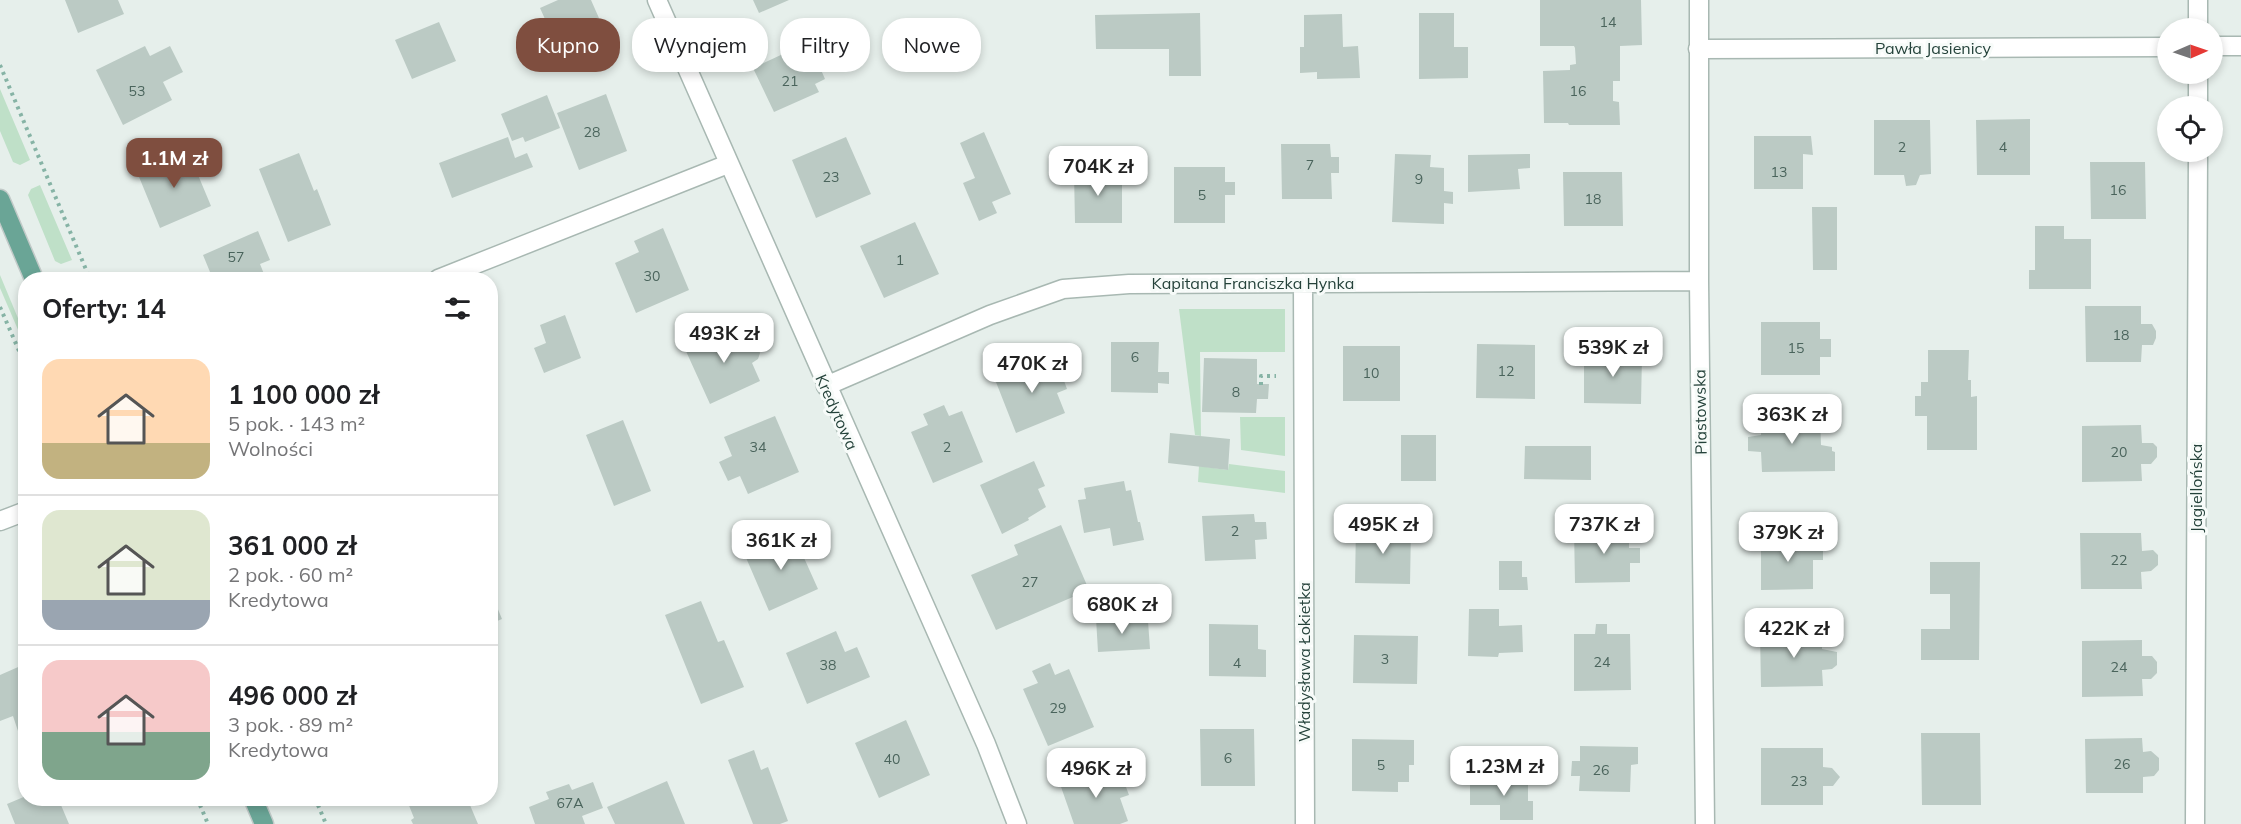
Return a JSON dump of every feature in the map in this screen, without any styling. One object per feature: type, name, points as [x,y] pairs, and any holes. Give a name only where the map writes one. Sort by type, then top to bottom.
[{"type":"main road","points":[[0,199],[31,272]]},
{"type":"main road","points":[[256,806],[264,824]]},
{"type":"street","name":"Kredytowa","points":[[657,0],[986,744],[1017,824]]},
{"type":"street","name":"Piastowska","points":[[1699,0],[1699,281],[1705,824]]},
{"type":"street","points":[[2198,0],[2198,18]]},
{"type":"street","name":"Pawła Jasienicy","points":[[1698,49],[2157,46]]},
{"type":"street","points":[[2223,46],[2241,46]]},
{"type":"street","name":"Jagiellońska","points":[[2195,824],[2198,162]]},
{"type":"street","points":[[456,272],[728,164]]},
{"type":"street","name":"Kapitana Franciszka Hynka","points":[[826,386],[990,315],[1063,289],[1129,284],[1699,281]]},
{"type":"street","name":"Władysława Łokietka","points":[[1303,283],[1305,824]]},
{"type":"street","points":[[0,521],[18,514]]},
{"type":"path","points":[[0,65],[87,272]]},
{"type":"path","points":[[0,307],[18,349]]},
{"type":"path","points":[[200,806],[208,824]]},
{"type":"path","points":[[318,806],[326,824]]},
{"type":"green space","points":[[0,89],[30,160],[20,165],[13,162],[0,131]]},
{"type":"green space","points":[[40,185],[72,260],[61,264],[55,261],[28,195],[31,189]]},
{"type":"green space","points":[[0,275],[18,318],[18,330],[0,288]]},
{"type":"green space","points":[[1179,309],[1285,309],[1285,352],[1200,352],[1201,436],[1195,435]]},
{"type":"green space","points":[[1240,417],[1285,417],[1285,456],[1241,450]]},
{"type":"green space","points":[[1229,464],[1285,471],[1285,493],[1198,482],[1199,466],[1228,470]]},
{"type":"building","points":[[65,0],[118,0],[124,14],[78,33]]},
{"type":"building","points":[[558,0],[591,0],[599,18],[544,18],[540,8]]},
{"type":"building","points":[[753,0],[789,0],[759,13]]},
{"type":"building","points":[[1540,0],[1641,0],[1642,45],[1620,46],[1620,81],[1613,81],[1613,101],[1619,102],[1620,125],[1544,123],[1543,71],[1570,70],[1570,65],[1576,64],[1574,46],[1540,46]]},
{"type":"building","points":[[1200,13],[1201,76],[1169,76],[1169,49],[1096,49],[1095,15]]},
{"type":"building","points":[[1419,13],[1454,13],[1454,47],[1468,47],[1468,78],[1419,79]]},
{"type":"building","points":[[1342,14],[1343,47],[1358,46],[1360,78],[1317,79],[1317,72],[1300,73],[1300,47],[1304,47],[1304,15]]},
{"type":"building","points":[[439,22],[456,61],[412,79],[395,40]]},
{"type":"building","points":[[145,46],[150,56],[170,46],[183,72],[163,82],[172,100],[123,125],[96,70]]},
{"type":"building","points":[[780,55],[780,72],[822,72],[825,79],[815,84],[819,92],[774,112],[755,72],[768,72],[768,61]]},
{"type":"building","points":[[606,94],[627,151],[579,170],[557,113]]},
{"type":"building","points":[[547,95],[560,128],[525,142],[523,137],[512,141],[501,114]]},
{"type":"building","points":[[2030,119],[2030,175],[1977,175],[1976,120]]},
{"type":"building","points":[[1874,120],[1930,120],[1931,174],[1920,175],[1916,185],[1906,186],[1904,175],[1874,175]]},
{"type":"building","points":[[984,132],[1011,194],[992,202],[997,213],[979,221],[963,183],[975,178],[960,143]]},
{"type":"building","points":[[1754,136],[1811,136],[1813,155],[1803,154],[1803,189],[1754,189]]},
{"type":"building","points":[[508,137],[515,158],[527,153],[533,167],[452,198],[439,163]]},
{"type":"building","points":[[846,137],[871,194],[816,218],[792,160]]},
{"type":"building","points":[[1281,144],[1330,144],[1331,157],[1339,157],[1339,173],[1331,173],[1332,199],[1282,199]]},
{"type":"building","points":[[188,151],[211,206],[160,228],[137,172]]},
{"type":"building","points":[[299,153],[314,191],[317,189],[331,225],[288,242],[259,169]]},
{"type":"building","points":[[1395,154],[1431,155],[1430,167],[1444,168],[1444,191],[1453,192],[1453,204],[1444,203],[1444,224],[1392,222]]},
{"type":"building","points":[[1530,154],[1530,168],[1518,169],[1520,189],[1468,192],[1468,155]]},
{"type":"building","points":[[2090,162],[2145,162],[2146,219],[2091,219]]},
{"type":"building","points":[[1174,167],[1225,167],[1225,182],[1235,182],[1235,195],[1225,195],[1225,223],[1174,223]]},
{"type":"building","points":[[1074,172],[1122,172],[1122,223],[1075,223]]},
{"type":"building","points":[[1563,172],[1622,172],[1623,226],[1564,226]]},
{"type":"building","points":[[1812,207],[1837,207],[1837,270],[1813,270]]},
{"type":"building","points":[[915,222],[939,274],[884,298],[860,246]]},
{"type":"building","points":[[2035,226],[2064,226],[2064,239],[2091,239],[2091,289],[2029,289],[2029,270],[2035,270]]},
{"type":"building","points":[[663,228],[689,290],[636,313],[615,263],[639,252],[634,241]]},
{"type":"building","points":[[258,231],[270,260],[260,264],[263,272],[210,272],[203,255]]},
{"type":"building","points":[[2085,306],[2141,306],[2141,324],[2152,324],[2156,331],[2156,338],[2153,345],[2142,345],[2141,362],[2086,362]]},
{"type":"building","points":[[565,315],[581,358],[544,373],[534,348],[546,343],[540,325]]},
{"type":"building","points":[[1761,322],[1820,322],[1820,339],[1831,339],[1831,357],[1820,357],[1820,375],[1761,375]]},
{"type":"building","points":[[735,326],[743,346],[750,342],[757,344],[760,353],[758,359],[752,363],[760,381],[710,404],[685,349]]},
{"type":"building","points":[[1111,342],[1159,342],[1158,372],[1169,372],[1169,384],[1158,383],[1158,393],[1111,392]]},
{"type":"building","points":[[1477,344],[1535,345],[1535,399],[1476,398]]},
{"type":"building","points":[[1605,344],[1622,345],[1621,355],[1642,356],[1641,404],[1584,403],[1584,355],[1604,356]]},
{"type":"building","points":[[1343,346],[1400,346],[1400,401],[1343,401]]},
{"type":"building","points":[[1928,350],[1969,350],[1968,380],[1971,380],[1971,397],[1977,396],[1977,450],[1927,450],[1927,416],[1915,416],[1915,396],[1921,396],[1921,382],[1928,382]]},
{"type":"building","points":[[1043,358],[1049,371],[1059,367],[1067,389],[1057,393],[1065,413],[1016,433],[994,377]]},
{"type":"building","points":[[1204,358],[1257,359],[1257,384],[1269,384],[1268,399],[1257,399],[1256,413],[1202,412]]},
{"type":"building","points":[[944,405],[949,416],[962,411],[983,462],[933,483],[911,432],[928,425],[923,414]]},
{"type":"building","points":[[775,416],[799,472],[748,494],[740,476],[728,481],[719,462],[732,456],[724,437]]},
{"type":"building","points":[[1761,416],[1820,416],[1821,445],[1832,447],[1832,451],[1835,452],[1835,471],[1762,472],[1761,452],[1748,451],[1748,437],[1761,435]]},
{"type":"building","points":[[623,420],[651,491],[614,506],[586,435]]},
{"type":"building","points":[[2141,425],[2142,443],[2153,443],[2157,447],[2157,457],[2151,464],[2141,464],[2142,481],[2082,482],[2082,426]]},
{"type":"building","points":[[1170,433],[1230,439],[1228,470],[1168,463]]},
{"type":"building","points":[[1401,435],[1436,435],[1436,481],[1401,481]]},
{"type":"building","points":[[1525,446],[1591,446],[1591,480],[1524,479]]},
{"type":"building","points":[[1034,461],[1045,486],[1038,489],[1046,507],[1028,518],[1029,520],[1002,534],[980,485]]},
{"type":"building","points":[[1124,481],[1126,491],[1131,490],[1144,540],[1113,546],[1110,528],[1084,533],[1078,500],[1086,499],[1084,488]]},
{"type":"building","points":[[1254,514],[1255,522],[1266,522],[1267,539],[1255,540],[1256,559],[1205,561],[1202,516]]},
{"type":"building","points":[[1061,525],[1089,590],[996,630],[971,575],[1018,555],[1014,545]]},
{"type":"building","points":[[1356,525],[1411,527],[1410,584],[1355,583]]},
{"type":"building","points":[[1629,527],[1629,548],[1640,548],[1640,563],[1630,563],[1630,582],[1575,583],[1574,528]]},
{"type":"building","points":[[792,531],[818,589],[769,611],[744,553]]},
{"type":"building","points":[[2080,533],[2141,533],[2142,551],[2153,550],[2158,555],[2158,565],[2151,571],[2141,572],[2142,589],[2081,589]]},
{"type":"building","points":[[1813,536],[1813,546],[1823,546],[1823,560],[1813,560],[1813,589],[1761,590],[1761,537]]},
{"type":"building","points":[[1499,561],[1522,561],[1522,577],[1527,577],[1528,590],[1499,590]]},
{"type":"building","points":[[1930,562],[1980,562],[1979,660],[1921,660],[1921,629],[1950,629],[1950,594],[1930,594]]},
{"type":"building","points":[[701,601],[718,642],[724,640],[744,687],[701,704],[665,615]]},
{"type":"building","points":[[498,609],[502,619],[498,621]]},
{"type":"building","points":[[1469,609],[1499,609],[1499,626],[1522,625],[1523,652],[1499,653],[1498,657],[1468,656]]},
{"type":"building","points":[[1125,616],[1125,622],[1148,621],[1150,649],[1098,652],[1096,618]]},
{"type":"building","points":[[1209,624],[1258,625],[1258,649],[1266,650],[1266,677],[1209,676]]},
{"type":"building","points":[[1596,624],[1607,624],[1607,634],[1630,634],[1631,690],[1574,691],[1574,634],[1595,634]]},
{"type":"building","points":[[836,631],[845,652],[857,647],[870,677],[807,704],[786,653]]},
{"type":"building","points":[[1822,632],[1822,649],[1837,652],[1837,665],[1832,669],[1822,670],[1823,686],[1761,687],[1760,633]]},
{"type":"building","points":[[1354,635],[1418,636],[1417,684],[1353,683]]},
{"type":"building","points":[[2142,640],[2142,656],[2152,656],[2157,662],[2157,673],[2151,679],[2142,679],[2143,696],[2082,697],[2082,641]]},
{"type":"building","points":[[1050,663],[1055,675],[1069,669],[1094,727],[1048,746],[1023,689],[1038,683],[1032,671]]},
{"type":"building","points":[[18,667],[18,731],[13,716],[0,721],[0,675]]},
{"type":"building","points":[[906,720],[930,775],[879,798],[855,743]]},
{"type":"building","points":[[1200,729],[1254,729],[1255,786],[1201,786]]},
{"type":"building","points":[[1921,733],[1980,733],[1981,805],[1922,805]]},
{"type":"building","points":[[2142,738],[2143,752],[2151,751],[2159,758],[2159,770],[2154,776],[2143,777],[2143,793],[2086,793],[2085,739]]},
{"type":"building","points":[[1352,739],[1414,740],[1414,765],[1409,765],[1409,782],[1398,782],[1398,792],[1352,791]]},
{"type":"building","points":[[1580,746],[1638,747],[1638,764],[1631,765],[1630,792],[1579,791],[1580,776],[1571,776],[1572,761],[1580,761]]},
{"type":"building","points":[[1761,748],[1823,748],[1823,767],[1832,768],[1840,777],[1833,786],[1823,786],[1823,805],[1761,805]]},
{"type":"building","points":[[754,750],[761,770],[768,767],[788,821],[780,824],[753,824],[728,760]]},
{"type":"building","points":[[1109,767],[1114,782],[1123,779],[1129,795],[1120,798],[1128,821],[1120,824],[1074,824],[1060,784]]},
{"type":"building","points":[[1470,779],[1528,779],[1528,801],[1533,801],[1533,820],[1500,820],[1500,805],[1470,805]]},
{"type":"building","points":[[667,781],[685,824],[615,824],[607,807]]},
{"type":"building","points":[[593,782],[603,808],[582,816],[585,824],[535,824],[529,807],[549,799],[546,792],[569,784],[572,790]]},
{"type":"building","points":[[18,799],[18,806],[61,806],[69,824],[15,824],[7,804]]},
{"type":"building","points":[[409,806],[470,806],[478,824],[413,824],[411,820],[414,818]]}]
